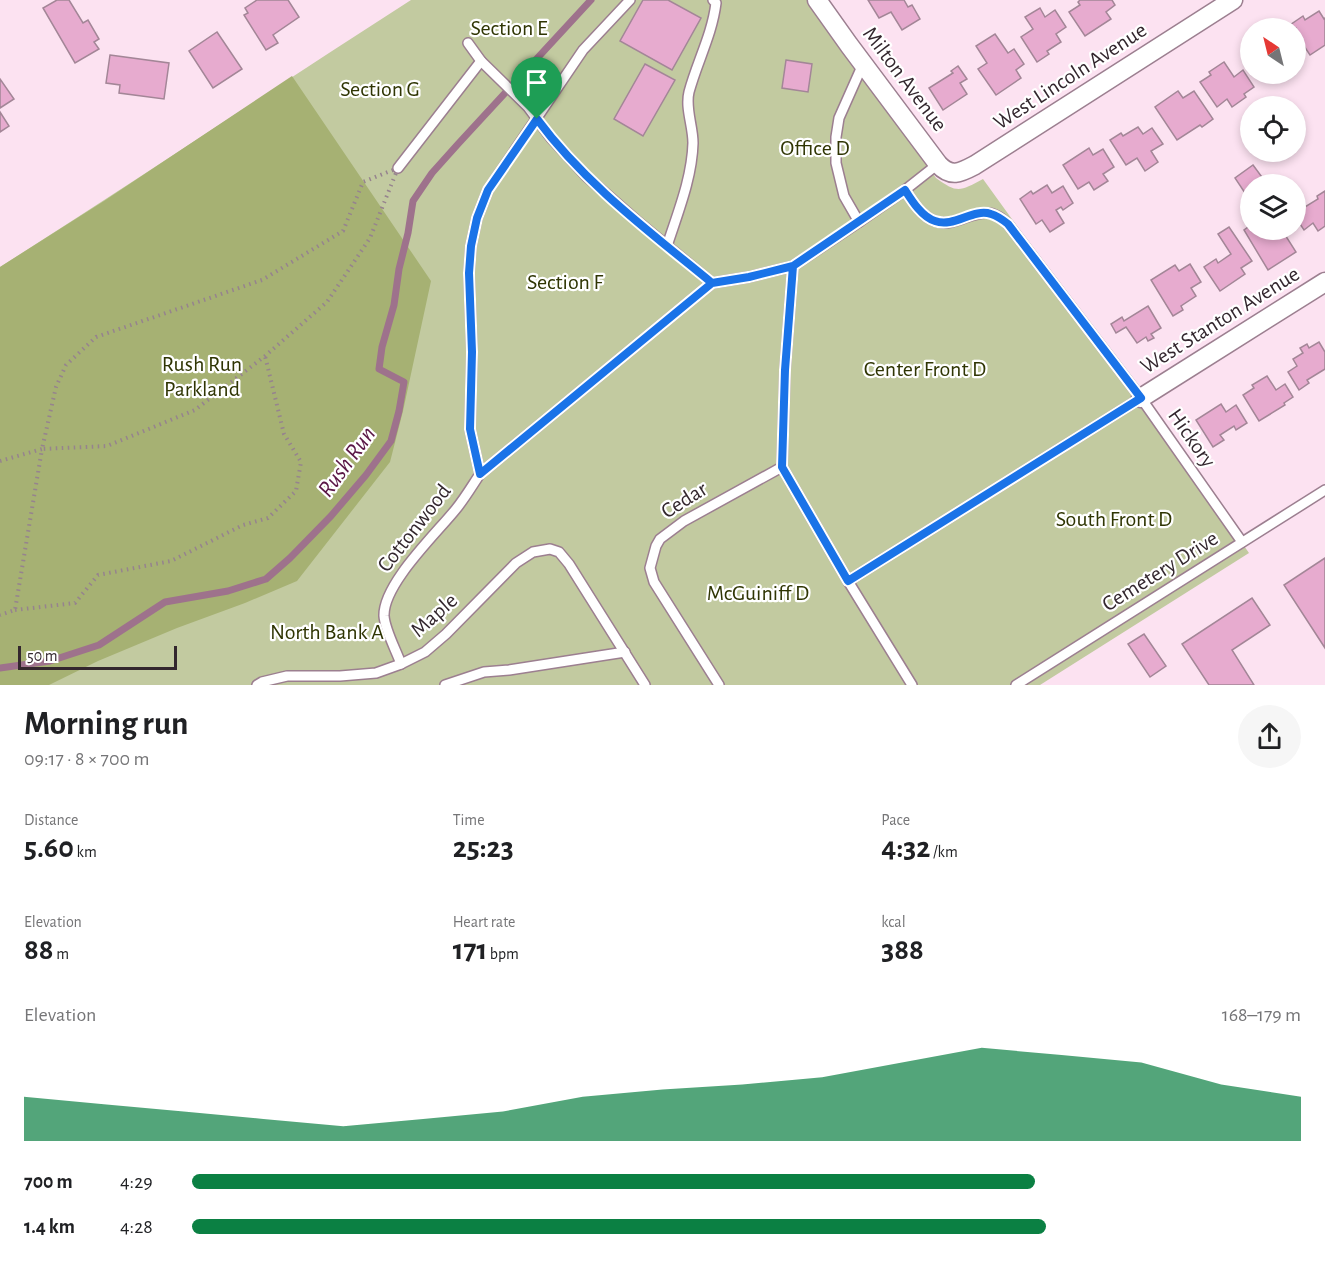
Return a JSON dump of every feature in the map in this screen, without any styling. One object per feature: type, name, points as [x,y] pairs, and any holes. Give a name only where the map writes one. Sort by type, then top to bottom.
[{"type":"street","name":"Milton Avenue","points":[[818,0],[938,164],[951,174],[962,172]]},
{"type":"street","name":"West Lincoln Avenue","points":[[962,172],[1233,0]]},
{"type":"street","name":"West Stanton Avenue","points":[[1141,398],[1325,282]]},
{"type":"lane","name":"Cottonwood","points":[[401,664],[384,616],[390,591],[458,506],[480,474],[470,429],[472,352],[469,273],[471,246],[477,218],[488,190],[583,50],[630,0]]},
{"type":"lane","points":[[667,246],[687,182],[693,142],[688,94],[714,19],[716,3],[713,0]]},
{"type":"lane","points":[[468,43],[481,61],[528,107],[551,138],[586,176],[712,283]]},
{"type":"lane","points":[[398,168],[481,61]]},
{"type":"lane","points":[[859,222],[844,196],[836,163],[836,136],[839,118],[863,64]]},
{"type":"lane","points":[[480,474],[712,283],[793,266],[905,190],[938,164]]},
{"type":"lane","name":"Hickory","points":[[905,190],[915,204],[935,221],[950,223],[975,214],[988,213],[1008,224],[1141,398],[1242,542]]},
{"type":"lane","points":[[793,266],[785,370],[782,467],[912,685]]},
{"type":"lane","points":[[848,581],[1141,398]]},
{"type":"lane","name":"Cedar","points":[[719,685],[654,582],[650,568],[653,555],[660,539],[684,521],[782,467]]},
{"type":"lane","name":"Cemetery Drive","points":[[1016,685],[1325,490]]},
{"type":"lane","name":"Maple","points":[[257,685],[287,676],[376,673],[401,664],[425,652],[446,634],[516,563],[533,552],[550,549],[559,552],[569,564],[625,652]]},
{"type":"lane","points":[[445,685],[484,672],[625,652],[645,685]]},
{"type":"path","points":[[0,461],[42,449],[108,446],[195,410],[265,356],[327,302],[369,238],[398,168]]},
{"type":"path","points":[[15,610],[42,449],[56,387],[66,365],[96,337],[262,280],[343,231],[363,182],[398,168]]},
{"type":"path","points":[[0,615],[15,610],[75,603],[98,575],[171,561],[243,525],[268,518],[297,491],[301,462],[285,434],[265,356]]},
{"type":"green space","points":[[411,0],[810,0],[936,178],[954,189],[964,188],[983,179],[1141,398],[1249,553],[1040,685],[0,685],[0,267]]},
{"type":"green space","name":"Rush Run Parkland","points":[[292,76],[431,281],[390,462],[297,581],[98,661],[49,685],[0,685],[0,267]]},
{"type":"building","points":[[57,0],[69,0],[83,23],[88,20],[99,39],[94,42],[99,49],[75,63],[43,8]]},
{"type":"building","points":[[257,0],[288,0],[299,17],[273,35],[278,43],[266,50],[244,15],[248,13],[245,8]]},
{"type":"building","points":[[643,0],[668,0],[701,18],[672,70],[620,41]]},
{"type":"building","points":[[868,0],[904,0],[908,7],[912,5],[920,19],[902,30],[891,12],[879,18]]},
{"type":"building","points":[[1080,0],[1112,0],[1115,5],[1106,12],[1111,19],[1085,36],[1069,12],[1080,5],[1078,2]]},
{"type":"building","points":[[1040,8],[1045,17],[1055,10],[1066,27],[1056,34],[1061,42],[1047,51],[1049,54],[1037,62],[1021,37],[1033,29],[1025,17]]},
{"type":"building","points":[[1319,11],[1325,18],[1325,45],[1310,55],[1306,49],[1306,19]]},
{"type":"building","points":[[217,32],[242,69],[213,88],[189,51]]},
{"type":"building","points":[[995,34],[1008,53],[1014,49],[1024,64],[1016,70],[1021,78],[996,95],[978,69],[987,63],[976,46]]},
{"type":"building","points":[[110,55],[169,63],[164,99],[119,93],[120,85],[106,83]]},
{"type":"building","points":[[786,60],[812,64],[808,92],[782,88]]},
{"type":"building","points":[[1224,62],[1234,77],[1240,72],[1240,84],[1252,84],[1254,87],[1244,94],[1245,96],[1240,96],[1240,101],[1232,107],[1227,99],[1217,107],[1200,82],[1211,75],[1209,72]]},
{"type":"building","points":[[645,64],[675,80],[643,136],[614,119]]},
{"type":"building","points":[[958,66],[967,79],[960,83],[967,94],[943,110],[929,88],[953,73],[951,71]]},
{"type":"building","points":[[0,79],[14,99],[0,108]]},
{"type":"building","points":[[1178,91],[1183,98],[1194,91],[1213,119],[1177,140],[1155,107]]},
{"type":"building","points":[[0,112],[9,126],[0,132]]},
{"type":"building","points":[[1138,127],[1143,134],[1152,128],[1163,144],[1151,151],[1158,162],[1145,171],[1137,158],[1126,165],[1110,140],[1121,133],[1123,136]]},
{"type":"building","points":[[1089,148],[1093,155],[1103,149],[1114,167],[1103,174],[1108,181],[1094,190],[1089,182],[1078,189],[1063,165]]},
{"type":"building","points":[[1253,165],[1260,174],[1241,174]]},
{"type":"building","points":[[1240,174],[1240,186],[1235,178]]},
{"type":"building","points":[[1047,185],[1052,193],[1063,186],[1073,203],[1063,210],[1061,207],[1056,210],[1064,223],[1050,232],[1042,220],[1036,224],[1020,199],[1031,191],[1033,194]]},
{"type":"building","points":[[1325,191],[1325,226],[1318,231],[1313,223],[1306,228],[1306,206],[1318,199],[1317,196]]},
{"type":"building","points":[[1229,227],[1252,261],[1241,268],[1245,274],[1220,291],[1204,267],[1216,259],[1218,263],[1231,254],[1218,234]]},
{"type":"building","points":[[1250,240],[1288,240],[1296,252],[1268,270]]},
{"type":"building","points":[[1190,264],[1201,282],[1191,288],[1196,296],[1181,306],[1183,310],[1173,316],[1151,280],[1175,265],[1179,271]]},
{"type":"building","points":[[1148,306],[1161,328],[1151,334],[1154,338],[1148,341],[1146,337],[1137,343],[1126,327],[1116,333],[1111,324],[1122,317],[1124,321]]},
{"type":"building","points":[[1319,342],[1325,352],[1325,369],[1307,380],[1309,383],[1299,390],[1288,372],[1297,366],[1293,359],[1303,353],[1300,348],[1307,344],[1309,348]]},
{"type":"building","points":[[1267,376],[1276,390],[1285,384],[1293,397],[1284,403],[1285,405],[1259,421],[1243,395],[1254,388],[1252,385]]},
{"type":"building","points":[[1221,404],[1226,412],[1236,405],[1247,423],[1236,430],[1234,426],[1220,435],[1224,440],[1213,447],[1196,420]]},
{"type":"building","points":[[1325,558],[1325,648],[1284,585]]},
{"type":"building","points":[[1252,598],[1270,625],[1232,650],[1254,685],[1209,685],[1182,644]]},
{"type":"building","points":[[1144,634],[1166,666],[1150,677],[1128,644]]},
{"type":"waterway","name":"Rush Run","points":[[0,668],[50,661],[99,645],[165,602],[228,591],[266,579],[331,516],[391,441],[399,411],[404,382],[379,369],[382,347],[394,305],[413,201],[432,173],[591,0]]},
{"type":"route","points":[[537,119],[488,190],[477,218],[471,246],[469,273],[472,352],[470,429],[480,474],[712,283],[793,266],[905,190],[924,214],[935,221],[950,223],[975,214],[988,213],[1008,224],[1141,398],[848,581],[782,467],[785,370],[793,266],[749,277],[712,283],[586,176],[537,119]]},
{"type":"park label","name":"Section E","points":[[509,28]]},
{"type":"park label","name":"Section G","points":[[380,89]]},
{"type":"park label","name":"Office D","points":[[815,148]]},
{"type":"park label","name":"Section F","points":[[565,282]]},
{"type":"park label","name":"Center Front D","points":[[925,369]]},
{"type":"park label","name":"South Front D","points":[[1114,519]]},
{"type":"park label","name":"McGuiniff D","points":[[758,593]]},
{"type":"park label","name":"North Bank A","points":[[327,632]]}]
